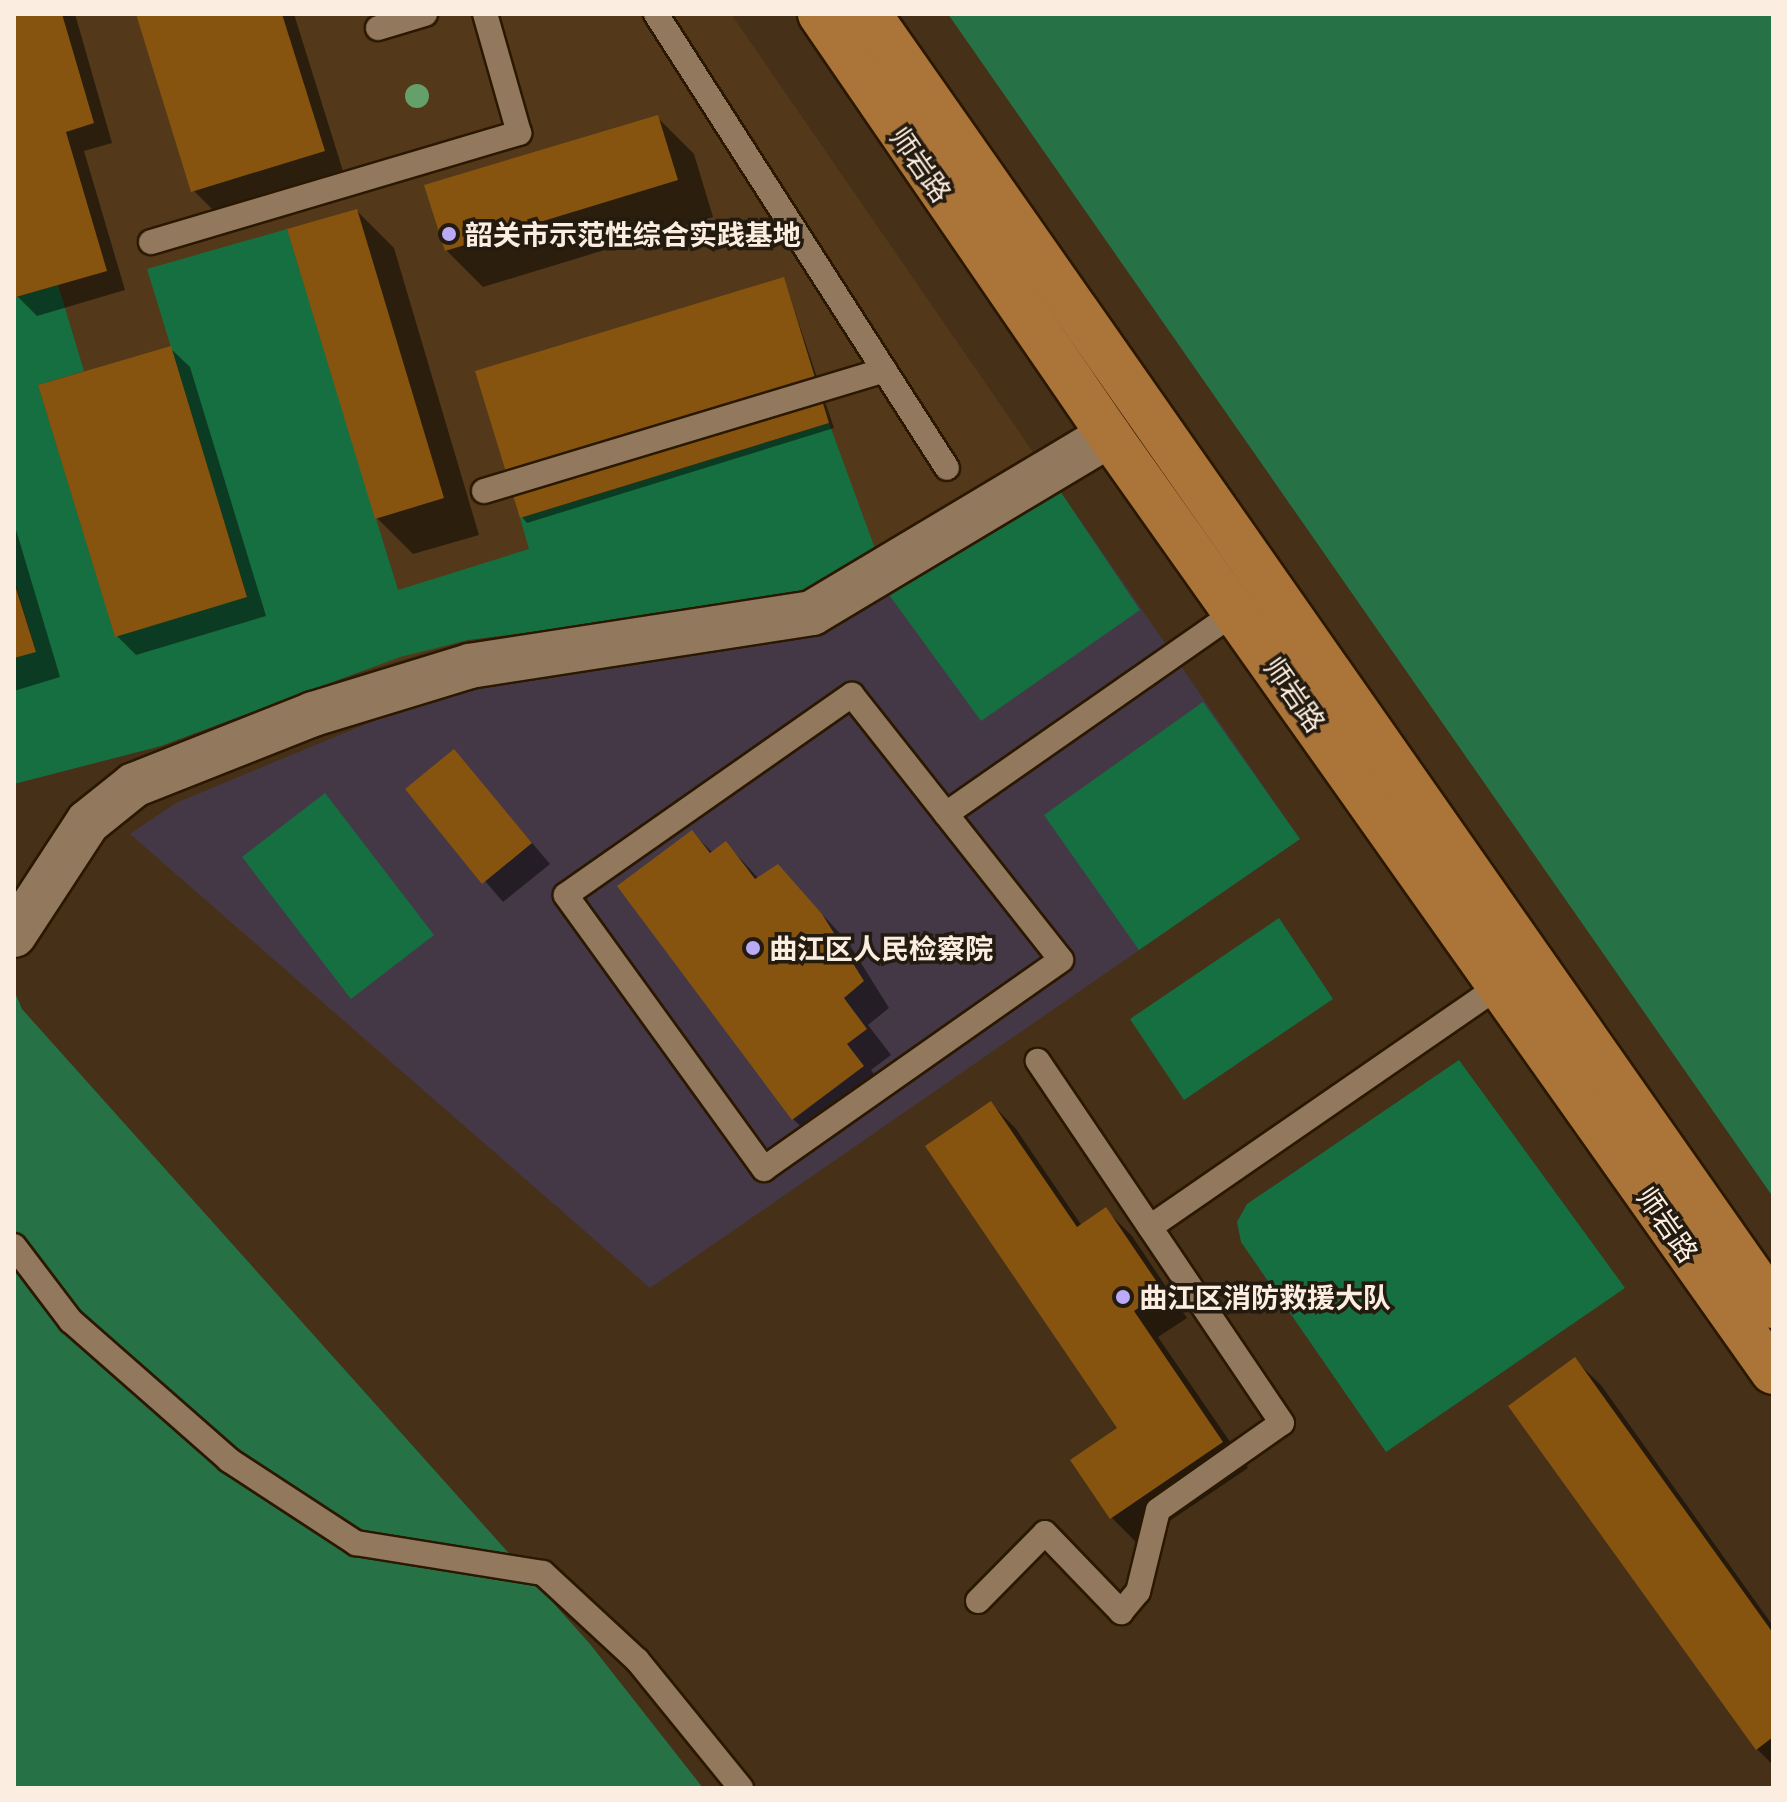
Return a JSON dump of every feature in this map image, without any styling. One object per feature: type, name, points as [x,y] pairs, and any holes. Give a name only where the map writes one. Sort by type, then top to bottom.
[{"type":"main road","name":"师岩路","points":[[820,14],[1109,435],[1253,600]]},
{"type":"main road","name":"师岩路","points":[[869,14],[1253,600],[1516,975],[1773,1372]]},
{"type":"main road","name":"师岩路","points":[[1516,975],[1773,1306]]},
{"type":"street","points":[[14,935],[88,822],[110,799],[134,785],[313,714],[470,666],[812,613],[1109,435]]},
{"type":"lane","points":[[378,28],[425,14]]},
{"type":"lane","points":[[151,242],[519,133],[485,14]]},
{"type":"lane","points":[[656,14],[947,468]]},
{"type":"lane","points":[[484,491],[884,370]]},
{"type":"lane","points":[[946,814],[1253,600]]},
{"type":"lane","points":[[852,695],[946,814],[1061,960],[764,1169],[566,895],[852,695]]},
{"type":"lane","points":[[1150,1227],[1516,975]]},
{"type":"lane","points":[[978,1601],[1045,1533],[1121,1612],[1138,1592],[1158,1510],[1282,1423],[1038,1061]]},
{"type":"lane","points":[[14,1246],[71,1321],[229,1460],[356,1543],[543,1573],[637,1660],[741,1788]]},
{"type":"shaded area","name":"韶关市示范性综合实践基地","points":[[14,14],[731,14],[1035,455],[821,589],[788,600],[468,640],[308,688],[161,746],[14,784]]},
{"type":"shaded area","points":[[1056,485],[1300,839],[650,1288],[130,834],[176,803],[407,707],[523,678]]},
{"type":"green space","points":[[948,14],[1773,14],[1773,1197]]},
{"type":"green space","points":[[287,229],[398,590],[529,549],[520,518],[829,423],[877,554],[821,589],[788,600],[468,640],[400,657],[161,746],[14,784],[14,658],[36,651],[14,579],[14,292],[16,297],[58,285],[84,371],[38,385],[115,636],[247,596],[147,269]]},
{"type":"green space","points":[[1056,485],[1140,610],[981,721],[887,592]]},
{"type":"green space","points":[[1203,702],[1300,839],[1139,950],[1044,815]]},
{"type":"green space","points":[[325,793],[434,935],[351,999],[242,857]]},
{"type":"green space","points":[[1279,918],[1333,999],[1184,1100],[1130,1019]]},
{"type":"green space","points":[[14,990],[22,1009],[590,1644],[703,1788],[14,1788]]},
{"type":"green space","points":[[1459,1060],[1625,1288],[1386,1452],[1241,1242],[1237,1222],[1247,1204]]},
{"type":"building","points":[[14,14],[62,14],[94,123],[66,132],[107,271],[16,297]]},
{"type":"building","points":[[136,14],[282,14],[325,151],[191,192]]},
{"type":"building","points":[[658,115],[678,180],[445,251],[424,185]]},
{"type":"building","points":[[357,209],[444,498],[375,519],[287,229]]},
{"type":"building","points":[[784,277],[829,423],[520,518],[475,371]]},
{"type":"building","points":[[171,346],[247,597],[115,637],[38,385]]},
{"type":"building","points":[[14,582],[36,652],[14,658]]},
{"type":"building","points":[[454,749],[532,843],[482,884],[405,789]]},
{"type":"building","name":"曲江区人民检察院","points":[[692,830],[710,853],[726,841],[755,879],[778,864],[822,914],[864,981],[844,998],[867,1029],[847,1044],[864,1066],[792,1120],[617,886]]},
{"type":"building","points":[[991,1101],[1077,1227],[1106,1207],[1163,1291],[1134,1311],[1223,1442],[1110,1519],[1070,1460],[1117,1428],[925,1146]]},
{"type":"building","points":[[1575,1357],[1773,1633],[1773,1737],[1756,1750],[1508,1406]]},
{"type":"place","name":"韶关市示范性综合实践基地","points":[[449,234]]},
{"type":"place","name":"曲江区人民检察院","points":[[753,948]]},
{"type":"place","name":"曲江区消防救援大队","points":[[1123,1297]]}]
